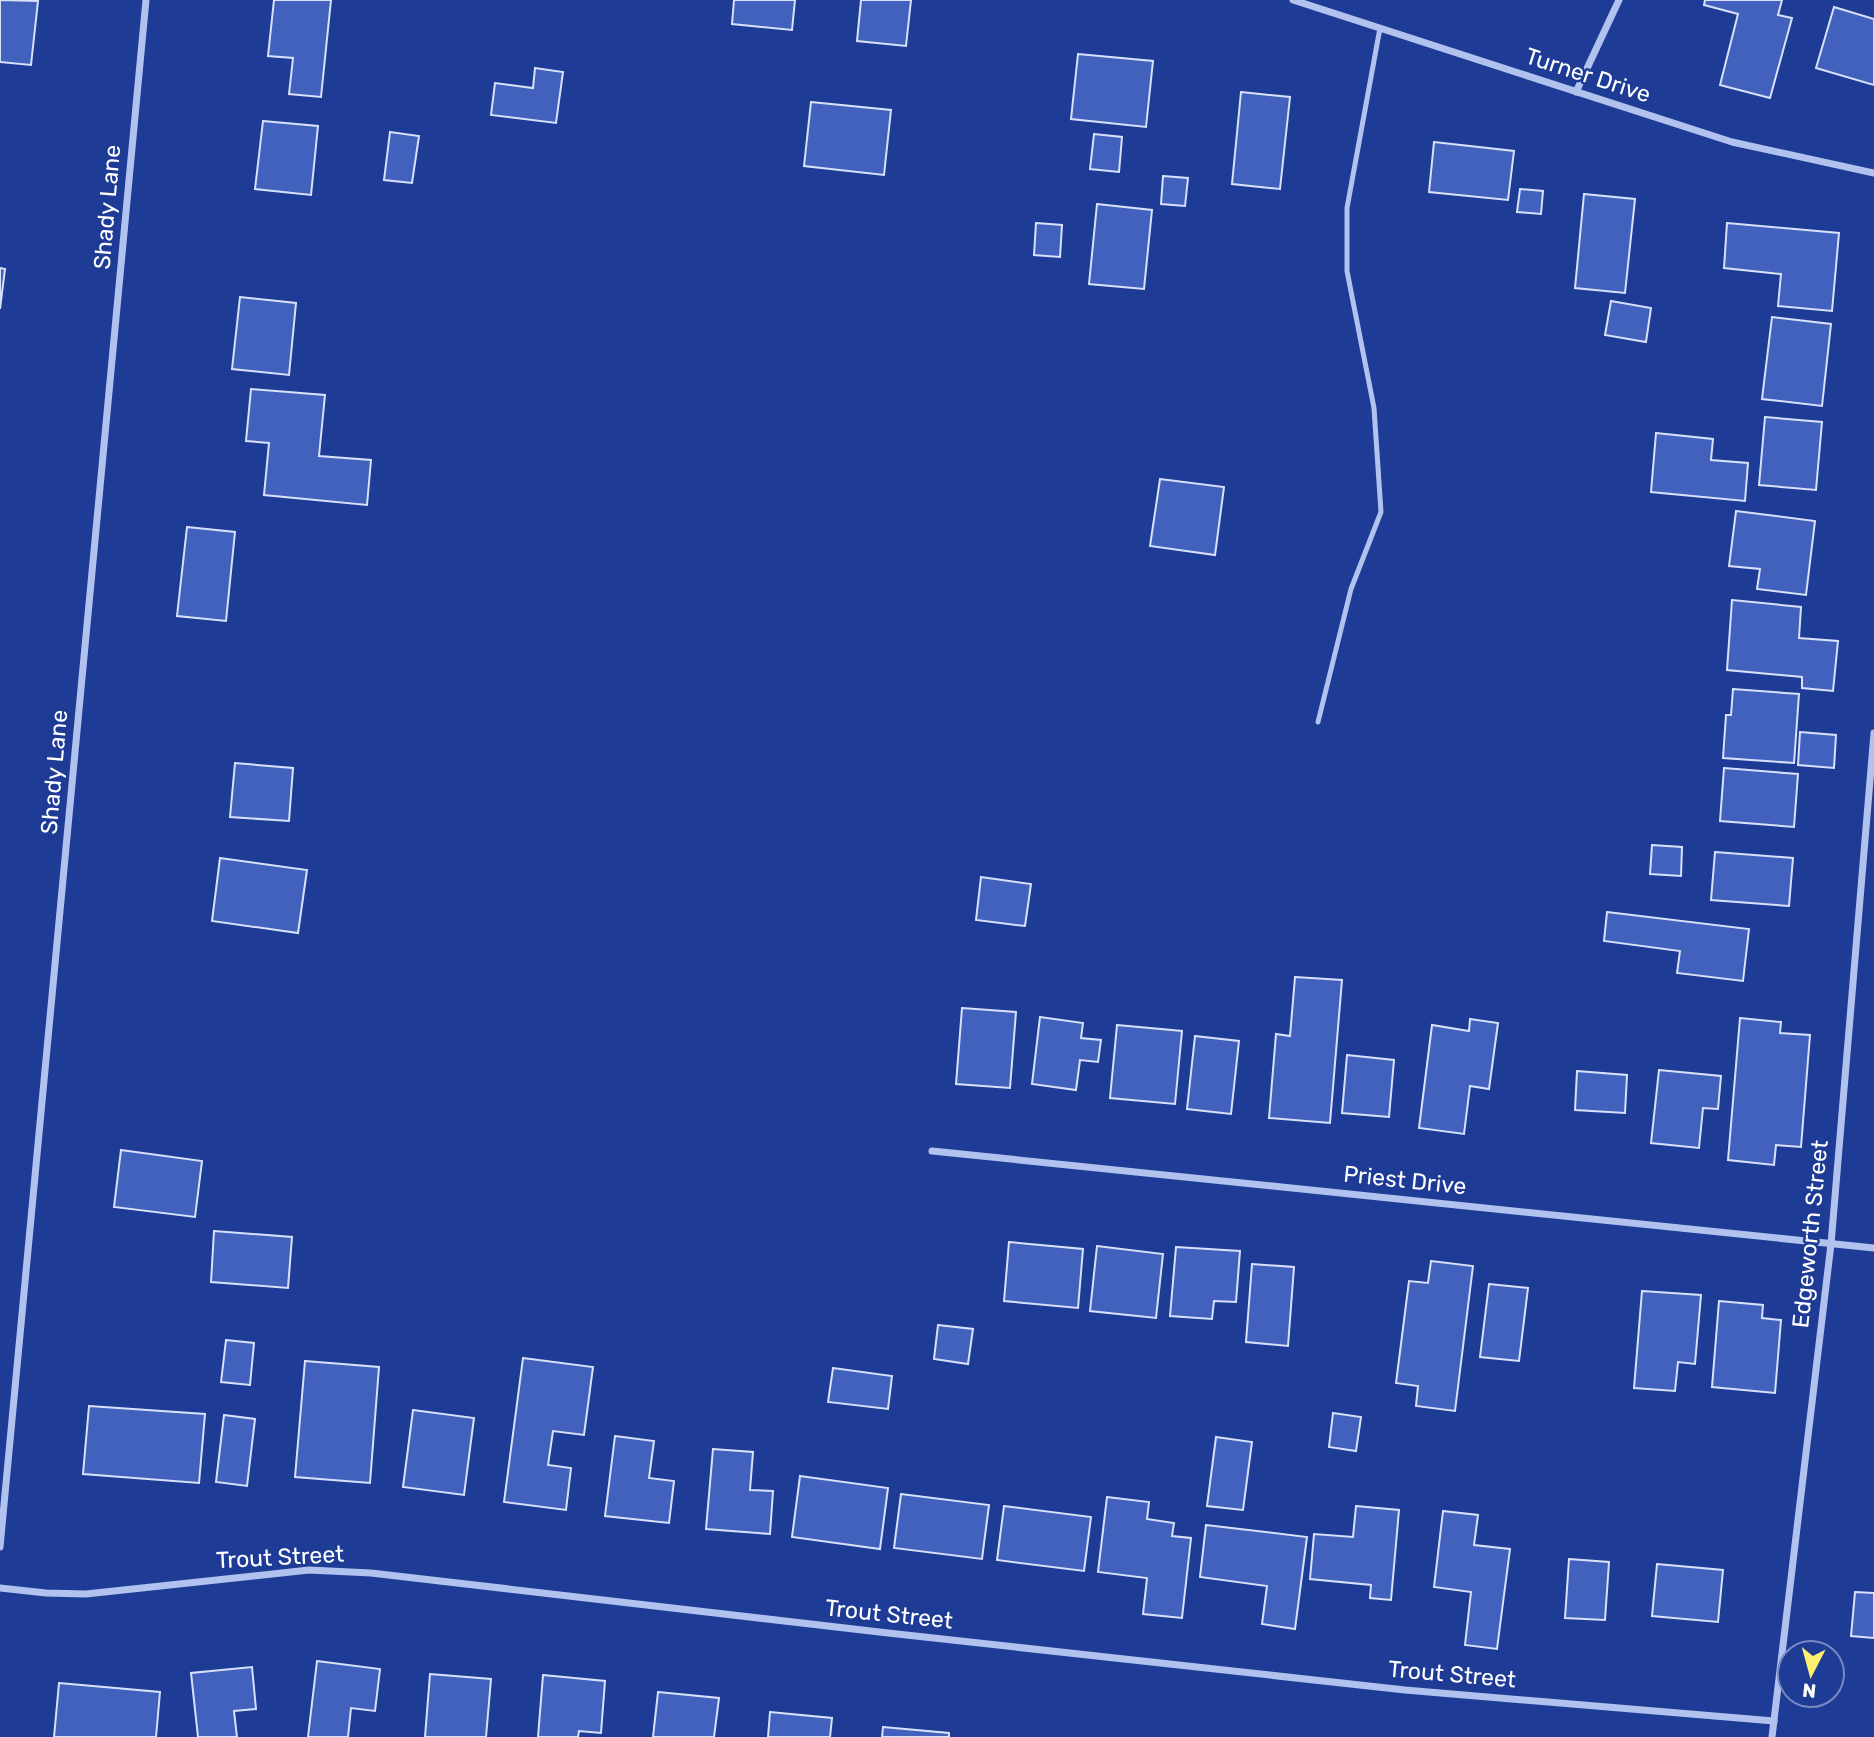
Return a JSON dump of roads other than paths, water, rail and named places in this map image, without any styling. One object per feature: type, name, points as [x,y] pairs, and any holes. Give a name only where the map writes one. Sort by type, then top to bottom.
[{"type":"street","name":"Shady Lane","points":[[0,1547],[146,0]]},
{"type":"street","name":"Turner Drive","points":[[1293,0],[1732,142],[1874,173]]},
{"type":"street","points":[[1577,92],[1619,0]]},
{"type":"street","name":"Edgeworth Street","points":[[1772,1737],[1830,1244],[1874,733]]},
{"type":"street","name":"Priest Drive","points":[[932,1150],[1874,1248]]},
{"type":"street","name":"Trout Street","points":[[0,1588],[86,1594],[309,1570],[371,1573],[1405,1690],[1774,1721]]},
{"type":"lane","points":[[1318,722],[1351,589],[1381,512],[1374,408],[1347,271],[1347,208],[1380,28]]}]
